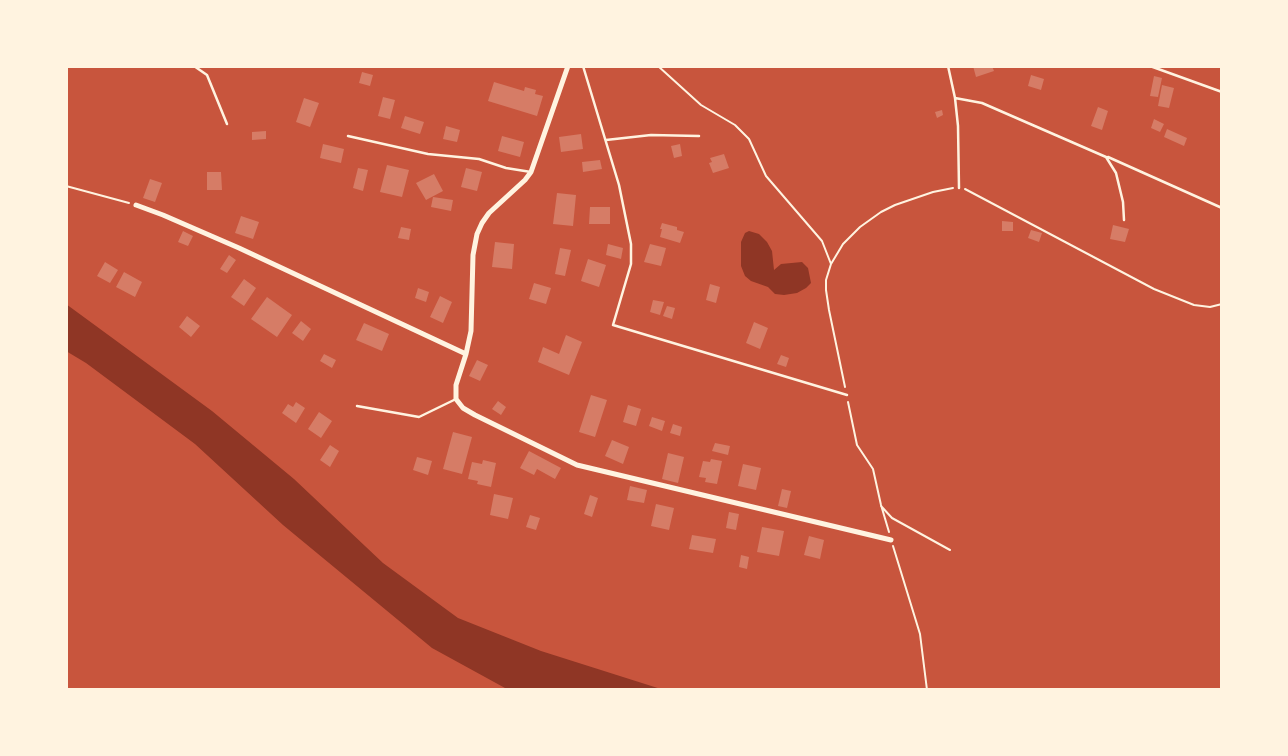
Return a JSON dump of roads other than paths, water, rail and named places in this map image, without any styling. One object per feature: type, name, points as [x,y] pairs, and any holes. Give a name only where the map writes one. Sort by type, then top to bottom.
[{"type":"street","points":[[568,66],[530,172],[525,180],[489,213],[482,222],[477,234],[473,255],[471,331],[456,385],[456,398],[463,408],[475,415],[577,465],[891,540]]},
{"type":"street","points":[[136,205],[239,248],[466,354]]},
{"type":"lane","points":[[194,66],[207,75],[227,124]]},
{"type":"lane","points":[[582,66],[619,185],[631,244],[631,264],[613,324],[847,395]]},
{"type":"lane","points":[[948,66],[955,98],[958,126],[959,188]]},
{"type":"lane","points":[[1150,66],[1222,92]]},
{"type":"lane","points":[[955,98],[982,103],[1222,208]]},
{"type":"lane","points":[[606,140],[651,135],[699,136]]},
{"type":"lane","points":[[348,136],[428,154],[479,159],[506,168],[530,172]]},
{"type":"lane","points":[[1106,157],[1116,173],[1123,202],[1124,220]]},
{"type":"lane","points":[[357,406],[419,417],[456,398]]}]
